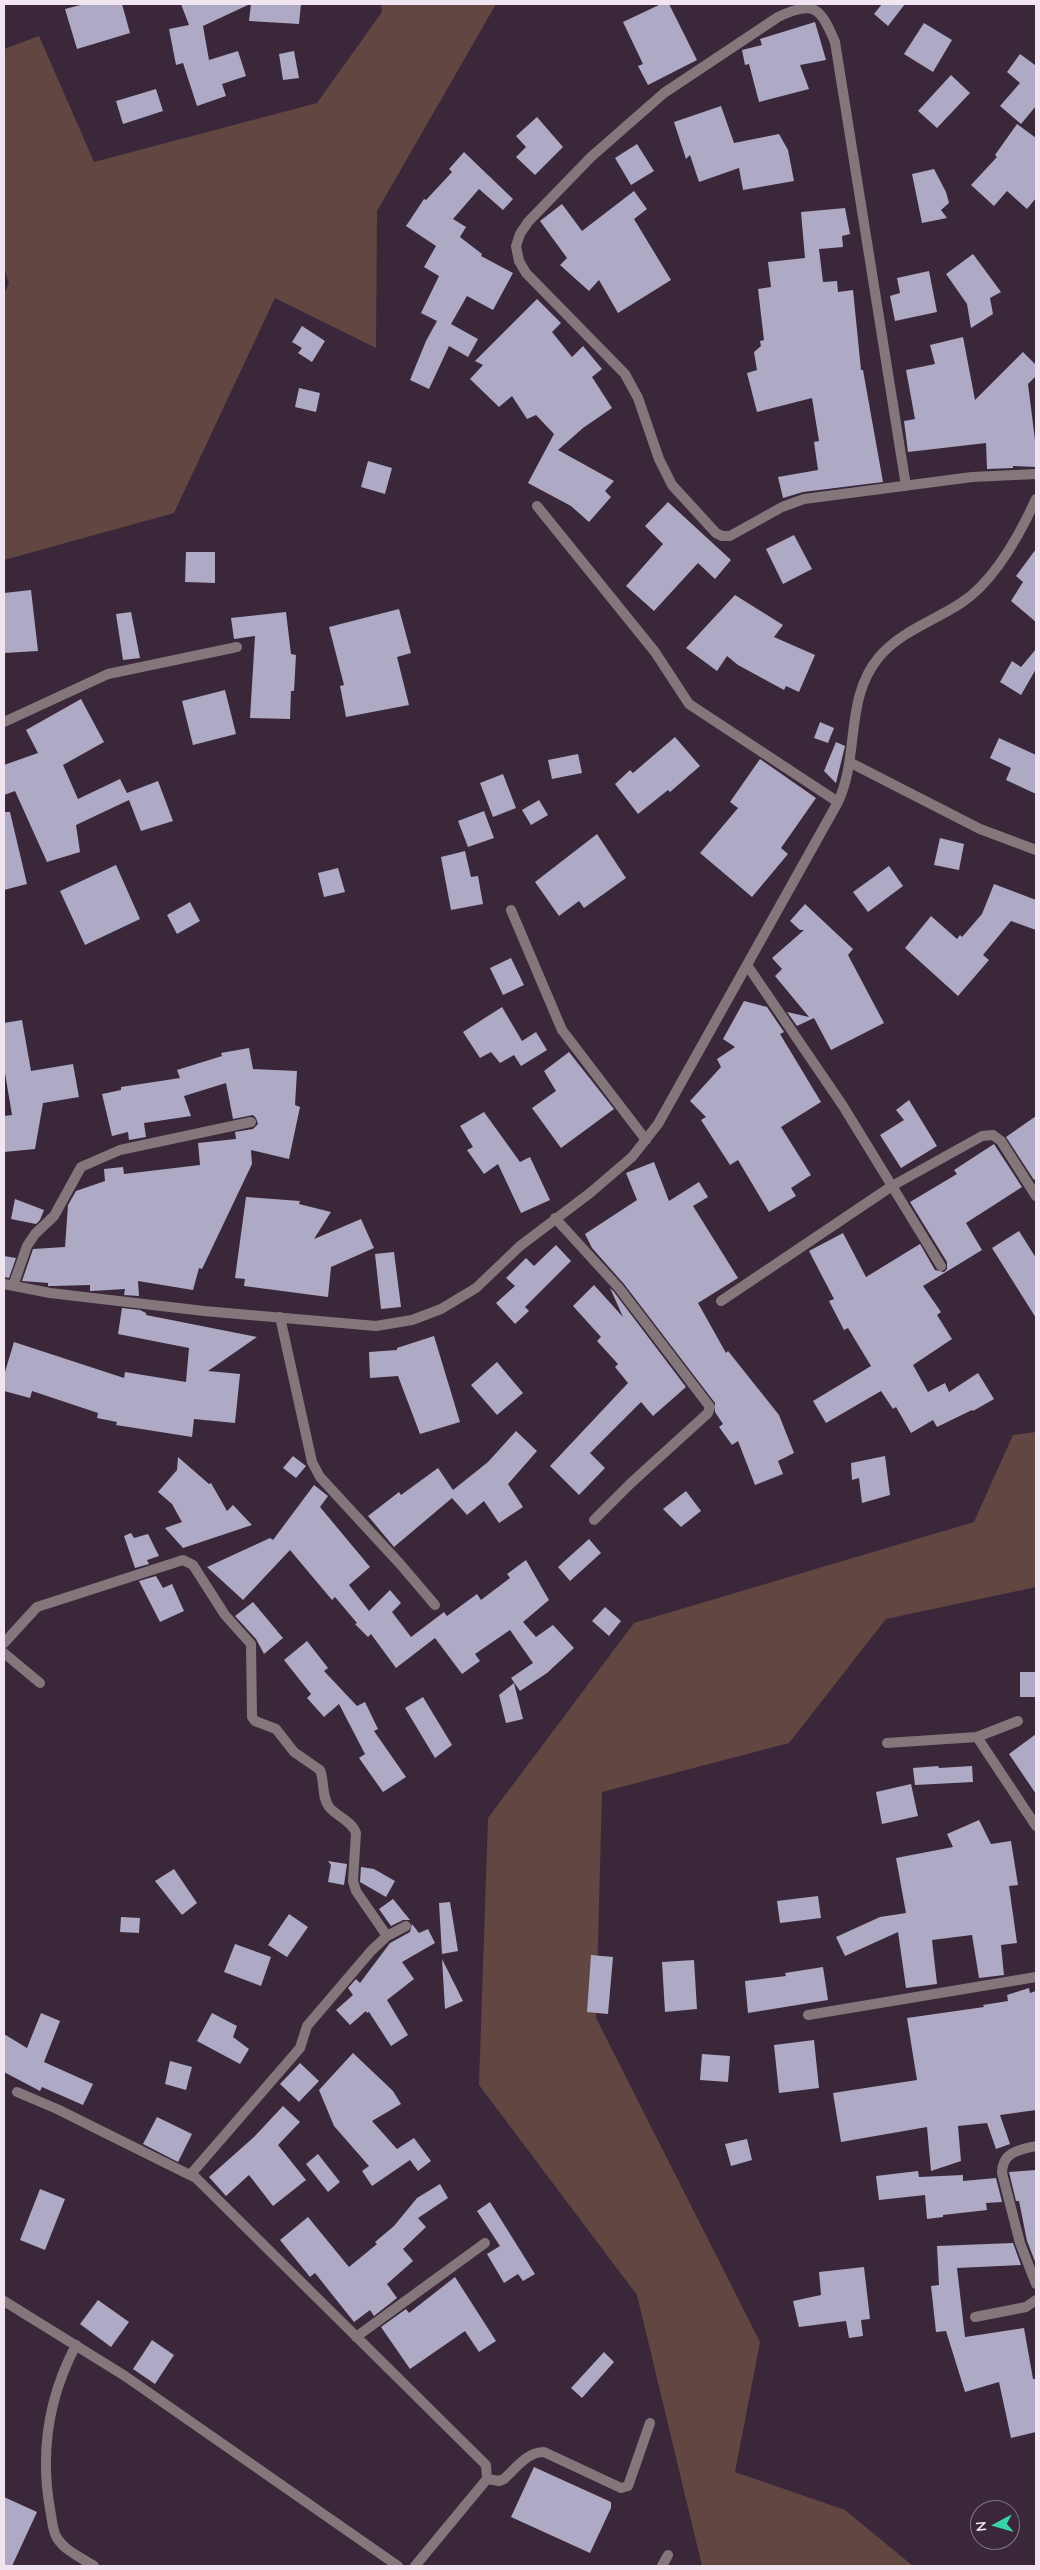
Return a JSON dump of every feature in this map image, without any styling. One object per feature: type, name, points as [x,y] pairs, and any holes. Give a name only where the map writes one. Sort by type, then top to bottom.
[{"type":"street","points":[[906,486],[835,42],[819,13],[809,6],[797,8],[664,93],[591,157],[528,222],[516,246],[519,261],[526,273],[625,374],[638,398],[659,459],[672,485],[716,533],[722,536],[730,536],[782,507],[804,499],[906,486],[972,477],[1036,474]]},
{"type":"street","points":[[251,1122],[120,1150],[82,1167],[54,1216],[35,1234],[27,1246],[8,1285],[50,1293],[204,1311],[376,1326],[412,1320],[441,1309],[476,1288],[520,1246],[597,1187],[632,1157],[646,1140],[688,1073],[847,783],[851,763],[856,706],[861,684],[878,658],[896,640],[961,604],[983,585],[1022,531],[1036,499]]},
{"type":"street","points":[[537,506],[655,652],[689,704],[838,802]]},
{"type":"street","points":[[4,722],[108,674],[237,647]]},
{"type":"street","points":[[851,763],[980,829],[1036,850]]},
{"type":"street","points":[[511,910],[562,1030],[646,1140]]},
{"type":"street","points":[[747,965],[843,1106],[941,1266]]},
{"type":"street","points":[[721,1301],[892,1186],[982,1136],[994,1135],[1001,1141],[1036,1196]]},
{"type":"street","points":[[555,1218],[620,1288],[710,1407],[708,1413],[631,1483],[594,1520]]},
{"type":"street","points":[[280,1317],[312,1462],[320,1477],[402,1565],[434,1605]]},
{"type":"street","points":[[4,1643],[37,1607],[183,1560],[193,1565],[226,1615],[251,1644],[252,1717],[255,1721],[276,1729],[294,1752],[320,1770],[327,1802],[331,1809],[354,1827],[356,1833],[353,1881],[356,1891],[387,1936]]},
{"type":"street","points":[[4,1653],[40,1683]]},
{"type":"street","points":[[887,1743],[977,1737],[1018,1721]]},
{"type":"street","points":[[977,1737],[1036,1826]]},
{"type":"street","points":[[191,2174],[300,2048],[307,2026],[371,1951],[387,1936],[406,1926]]},
{"type":"street","points":[[808,2016],[1036,1977]]},
{"type":"street","points":[[17,2092],[57,2109],[191,2174],[486,2465],[487,2479],[415,2566]]},
{"type":"street","points":[[1036,2146],[1014,2151],[1006,2156],[1002,2163],[1002,2173],[1020,2243],[1036,2284]]},
{"type":"street","points":[[356,2336],[485,2242]]},
{"type":"street","points":[[974,2317],[1026,2307],[1036,2300]]},
{"type":"street","points":[[4,2301],[76,2345],[245,2458],[398,2566]]},
{"type":"street","points":[[76,2345],[64,2368],[55,2395],[46,2448],[45,2474],[57,2539],[66,2548],[94,2566]]},
{"type":"street","points":[[487,2479],[504,2480],[529,2456],[535,2452],[544,2452],[621,2488],[626,2488],[650,2423]]},
{"type":"street","points":[[662,2566],[668,2555]]},
{"type":"shaded area","points":[[381,4],[496,4],[377,211],[376,348],[275,298],[174,513],[4,560],[4,294],[9,283],[4,269],[4,49],[39,36],[94,162],[317,103],[382,12]]},
{"type":"shaded area","points":[[1036,1432],[1036,1587],[886,1619],[789,1743],[602,1792],[596,2018],[760,2342],[735,2472],[845,2510],[913,2566],[702,2566],[637,2295],[479,2085],[488,1818],[634,1623],[974,1522],[1013,1435]]},
{"type":"building","points":[[84,4],[122,4],[130,33],[77,49],[65,9]]},
{"type":"building","points":[[181,4],[250,4],[203,26],[209,60],[238,51],[246,76],[222,84],[226,96],[197,106],[183,63],[176,65],[169,29],[189,25]]},
{"type":"building","points":[[251,4],[301,4],[299,24],[249,21]]},
{"type":"building","points":[[661,4],[669,4],[697,60],[648,85],[638,66],[643,64],[623,22]]},
{"type":"building","points":[[882,4],[905,4],[888,26],[874,14]]},
{"type":"building","points":[[815,22],[826,60],[800,65],[809,89],[759,102],[749,64],[745,65],[742,50],[762,45],[760,39]]},
{"type":"building","points":[[924,23],[952,40],[933,72],[904,54]]},
{"type":"building","points":[[294,51],[299,78],[283,80],[279,54]]},
{"type":"building","points":[[1020,54],[1036,64],[1036,106],[1021,124],[1000,106],[1020,83],[1007,72]]},
{"type":"building","points":[[951,75],[970,93],[937,128],[918,111]]},
{"type":"building","points":[[156,89],[163,111],[123,124],[116,101]]},
{"type":"building","points":[[721,106],[734,143],[779,134],[788,150],[794,181],[743,190],[739,168],[699,182],[690,155],[686,159],[674,122]]},
{"type":"building","points":[[537,117],[563,147],[535,175],[516,157],[526,147],[516,136]]},
{"type":"building","points":[[1017,124],[1036,138],[1036,198],[1027,209],[1007,191],[994,206],[971,185],[997,157],[995,155]]},
{"type":"building","points":[[637,144],[654,171],[631,185],[615,158]]},
{"type":"building","points":[[464,152],[513,199],[503,210],[479,189],[453,219],[466,227],[460,237],[482,254],[481,256],[513,273],[493,310],[467,296],[451,324],[478,339],[468,357],[449,346],[429,389],[410,380],[426,341],[437,321],[421,313],[439,276],[424,267],[436,246],[406,226],[424,199],[426,200],[452,172],[449,169]]},
{"type":"building","points":[[934,169],[946,192],[949,203],[941,210],[947,218],[922,223],[912,174]]},
{"type":"building","points":[[634,191],[647,209],[634,219],[671,280],[618,313],[599,280],[589,291],[560,265],[567,258],[540,221],[562,204],[582,231]]},
{"type":"building","points":[[845,208],[850,234],[842,236],[843,247],[819,249],[823,282],[837,281],[838,292],[853,290],[861,370],[863,370],[883,482],[803,492],[783,498],[778,477],[818,470],[814,442],[819,441],[812,398],[757,412],[747,373],[757,370],[754,352],[761,346],[760,341],[764,340],[758,289],[771,287],[768,262],[805,258],[801,212]]},
{"type":"building","points":[[973,254],[1001,292],[990,298],[993,314],[971,328],[967,304],[946,274]]},
{"type":"building","points":[[929,271],[937,312],[895,321],[890,296],[900,293],[897,278]]},
{"type":"building","points":[[537,299],[561,323],[552,332],[572,357],[583,346],[602,369],[592,377],[612,408],[583,428],[558,450],[614,481],[605,491],[611,497],[589,522],[571,506],[528,483],[554,434],[536,415],[527,419],[512,396],[499,407],[470,379],[483,365],[475,361]]},
{"type":"building","points":[[302,326],[325,341],[312,362],[298,353],[302,348],[292,342]]},
{"type":"building","points":[[963,337],[975,400],[1023,352],[1036,365],[1036,376],[1028,384],[1036,448],[1036,467],[1013,466],[1013,468],[987,469],[986,443],[908,452],[904,421],[915,419],[906,370],[935,364],[930,345]]},
{"type":"building","points":[[299,388],[320,393],[316,412],[295,407]]},
{"type":"building","points":[[368,461],[392,468],[385,494],[361,487]]},
{"type":"building","points":[[668,502],[731,560],[715,579],[698,563],[654,611],[626,586],[663,544],[645,526]]},
{"type":"building","points":[[794,535],[812,569],[783,584],[766,549]]},
{"type":"building","points":[[1036,549],[1036,622],[1011,601],[1023,582],[1016,576]]},
{"type":"building","points":[[186,552],[215,552],[215,583],[185,582]]},
{"type":"building","points":[[31,590],[38,651],[4,653],[4,593]]},
{"type":"building","points":[[735,595],[783,625],[774,637],[815,655],[799,692],[786,686],[784,690],[738,665],[727,656],[717,671],[686,648]]},
{"type":"building","points":[[399,609],[411,653],[397,657],[409,705],[346,717],[340,686],[344,685],[329,627]]},
{"type":"building","points":[[131,612],[140,658],[123,660],[116,614]]},
{"type":"building","points":[[286,612],[291,654],[296,655],[294,691],[291,691],[290,719],[250,718],[255,636],[234,639],[231,618]]},
{"type":"building","points":[[1036,649],[1036,669],[1021,695],[1000,682],[1012,661],[1021,667]]},
{"type":"building","points":[[225,690],[236,734],[193,745],[182,701]]},
{"type":"building","points":[[81,699],[104,742],[63,765],[78,799],[120,779],[127,793],[158,781],[173,821],[141,831],[129,800],[76,825],[80,852],[47,862],[15,791],[4,795],[4,765],[38,753],[26,730]]},
{"type":"building","points":[[820,722],[834,728],[828,743],[814,738]]},
{"type":"building","points":[[675,737],[700,766],[670,792],[668,790],[638,814],[615,784],[630,770],[633,773]]},
{"type":"building","points":[[999,738],[1036,755],[1036,794],[1006,780],[1011,768],[990,758]]},
{"type":"building","points":[[836,742],[845,746],[836,783],[824,771]]},
{"type":"building","points":[[578,754],[582,773],[552,779],[548,760]]},
{"type":"building","points":[[760,759],[816,798],[781,848],[788,854],[752,897],[700,853],[738,808],[730,802]]},
{"type":"building","points":[[503,774],[516,808],[493,817],[480,783]]},
{"type":"building","points":[[539,800],[548,815],[531,825],[522,810]]},
{"type":"building","points":[[484,811],[494,838],[468,847],[458,821]]},
{"type":"building","points":[[4,812],[10,812],[27,884],[4,890]]},
{"type":"building","points":[[597,834],[626,878],[584,908],[579,901],[559,916],[535,882]]},
{"type":"building","points":[[940,838],[964,844],[959,870],[934,865]]},
{"type":"building","points":[[465,851],[471,877],[478,876],[483,904],[451,910],[441,857]]},
{"type":"building","points":[[116,865],[140,919],[85,945],[60,891]]},
{"type":"building","points":[[889,866],[903,886],[868,912],[853,892]]},
{"type":"building","points":[[338,868],[345,892],[324,897],[318,873]]},
{"type":"building","points":[[994,884],[1036,900],[1036,930],[1011,921],[983,955],[989,960],[958,996],[905,948],[931,916],[957,939],[960,935],[962,937],[982,914]]},
{"type":"building","points":[[190,902],[200,921],[177,934],[167,915]]},
{"type":"building","points":[[805,904],[853,949],[848,955],[884,1023],[831,1050],[814,1018],[797,1026],[787,1012],[809,1017],[775,976],[782,969],[772,958],[804,930],[800,930],[790,921]]},
{"type":"building","points":[[511,958],[524,985],[503,995],[490,968]]},
{"type":"building","points":[[744,1001],[767,1007],[784,1032],[780,1034],[821,1102],[781,1127],[811,1175],[791,1188],[796,1196],[769,1212],[738,1160],[730,1165],[701,1120],[706,1117],[690,1101],[721,1067],[717,1059],[735,1047],[723,1039]]},
{"type":"building","points":[[502,1007],[522,1041],[536,1032],[547,1050],[521,1066],[514,1055],[500,1063],[491,1052],[480,1058],[463,1032]]},
{"type":"building","points":[[22,1020],[31,1071],[73,1064],[79,1097],[43,1103],[35,1149],[4,1152],[4,1116],[12,1115],[4,1067],[4,1023]]},
{"type":"building","points":[[249,1048],[253,1069],[297,1071],[295,1105],[300,1107],[289,1159],[251,1150],[252,1164],[202,1269],[199,1268],[193,1290],[138,1281],[139,1296],[124,1295],[125,1289],[90,1291],[90,1285],[48,1286],[48,1283],[22,1281],[33,1249],[65,1247],[68,1205],[76,1191],[105,1181],[104,1169],[123,1167],[124,1174],[200,1165],[198,1143],[236,1139],[235,1132],[253,1129],[258,1124],[253,1115],[233,1119],[226,1083],[184,1096],[191,1116],[144,1123],[146,1137],[129,1140],[128,1132],[112,1136],[102,1094],[121,1090],[121,1087],[180,1078],[177,1070],[222,1056],[221,1053]]},
{"type":"building","points":[[569,1052],[614,1109],[561,1148],[532,1108],[556,1091],[544,1071]]},
{"type":"building","points":[[909,1100],[937,1146],[901,1168],[880,1135],[904,1120],[896,1110]]},
{"type":"building","points":[[484,1112],[520,1162],[530,1157],[550,1200],[521,1213],[498,1164],[484,1174],[467,1150],[473,1147],[460,1126]]},
{"type":"building","points":[[1036,1116],[1036,1178],[1034,1180],[1006,1137]]},
{"type":"building","points":[[994,1144],[1022,1187],[966,1223],[982,1250],[923,1286],[941,1312],[937,1315],[952,1339],[913,1365],[928,1392],[945,1383],[949,1392],[978,1373],[994,1399],[973,1411],[937,1427],[933,1420],[911,1433],[896,1407],[893,1409],[881,1391],[826,1423],[813,1401],[871,1366],[848,1328],[844,1330],[829,1301],[834,1299],[809,1251],[843,1233],[866,1277],[920,1244],[935,1270],[944,1272],[947,1269],[947,1262],[910,1202],[957,1174],[954,1170]]},
{"type":"building","points":[[654,1162],[669,1201],[699,1182],[708,1197],[693,1206],[738,1278],[698,1303],[726,1353],[728,1351],[779,1415],[794,1453],[778,1461],[783,1474],[755,1485],[738,1441],[732,1445],[719,1427],[723,1424],[715,1412],[715,1403],[624,1284],[592,1248],[585,1234],[637,1200],[626,1173]]},
{"type":"building","points":[[246,1197],[300,1201],[299,1204],[331,1212],[314,1239],[361,1219],[374,1248],[331,1267],[328,1297],[244,1286],[245,1279],[235,1278]]},
{"type":"building","points":[[15,1199],[44,1210],[36,1224],[11,1219]]},
{"type":"building","points":[[1019,1231],[1036,1258],[1036,1318],[992,1248]]},
{"type":"building","points":[[556,1245],[571,1261],[525,1307],[529,1311],[515,1324],[496,1303],[515,1286],[506,1278],[526,1258],[534,1266]]},
{"type":"building","points":[[394,1252],[401,1307],[381,1309],[375,1254]]},
{"type":"building","points":[[4,1256],[16,1258],[9,1278],[4,1277]]},
{"type":"building","points":[[594,1285],[623,1317],[610,1288],[614,1292],[686,1387],[653,1416],[641,1402],[590,1453],[605,1468],[579,1495],[550,1466],[628,1383],[615,1367],[618,1364],[597,1341],[601,1337],[573,1306]]},
{"type":"building","points":[[122,1308],[140,1310],[146,1313],[146,1315],[257,1337],[208,1371],[240,1374],[235,1423],[194,1419],[192,1437],[116,1425],[117,1422],[97,1418],[98,1413],[32,1391],[30,1398],[4,1391],[4,1375],[14,1342],[124,1378],[125,1372],[186,1382],[189,1348],[118,1334]]},
{"type":"building","points":[[434,1336],[460,1422],[420,1434],[398,1376],[370,1378],[369,1352],[397,1350],[397,1348]]},
{"type":"building","points":[[497,1362],[523,1393],[497,1415],[471,1385]]},
{"type":"building","points":[[516,1431],[537,1451],[508,1484],[523,1507],[499,1523],[484,1501],[467,1515],[452,1498],[394,1547],[368,1516],[399,1492],[401,1495],[438,1468],[453,1490],[488,1462]]},
{"type":"building","points":[[293,1456],[306,1466],[296,1478],[283,1468]]},
{"type":"building","points":[[885,1456],[890,1495],[862,1503],[859,1478],[852,1480],[851,1463]]},
{"type":"building","points":[[178,1457],[209,1484],[211,1483],[227,1511],[233,1505],[252,1525],[183,1548],[165,1528],[182,1522],[172,1504],[158,1492],[177,1470]]},
{"type":"building","points":[[314,1485],[328,1496],[320,1507],[370,1567],[349,1585],[369,1611],[390,1590],[401,1603],[392,1612],[411,1637],[444,1612],[447,1616],[477,1594],[481,1600],[510,1578],[507,1574],[526,1560],[549,1600],[523,1622],[536,1637],[553,1625],[574,1648],[547,1673],[520,1691],[511,1678],[533,1663],[510,1630],[475,1654],[480,1661],[462,1674],[435,1638],[396,1668],[371,1634],[368,1637],[355,1624],[357,1623],[335,1597],[332,1600],[290,1550],[243,1600],[207,1567],[270,1538],[273,1540]]},
{"type":"building","points":[[686,1491],[701,1511],[681,1527],[663,1509]]},
{"type":"building","points":[[131,1533],[134,1538],[148,1534],[159,1556],[147,1560],[149,1564],[135,1568],[124,1536]]},
{"type":"building","points":[[589,1539],[601,1553],[570,1581],[558,1567]]},
{"type":"building","points":[[156,1576],[163,1588],[172,1584],[184,1611],[160,1622],[139,1581]]},
{"type":"building","points":[[253,1602],[283,1638],[264,1654],[256,1639],[235,1616]]},
{"type":"building","points":[[605,1607],[621,1621],[609,1636],[592,1621]]},
{"type":"building","points":[[307,1641],[328,1668],[324,1671],[357,1706],[365,1702],[378,1729],[374,1731],[406,1777],[383,1792],[359,1758],[365,1754],[339,1704],[324,1717],[307,1698],[311,1694],[284,1660]]},
{"type":"building","points":[[1020,1672],[1036,1672],[1036,1697],[1020,1697]]},
{"type":"building","points":[[514,1683],[523,1719],[506,1723],[499,1695]]},
{"type":"building","points":[[423,1697],[452,1745],[435,1758],[405,1708]]},
{"type":"building","points":[[1036,1734],[1036,1794],[1009,1754]]},
{"type":"building","points":[[938,1766],[939,1768],[972,1766],[973,1782],[915,1785],[913,1768]]},
{"type":"building","points":[[911,1784],[918,1816],[882,1824],[876,1792]]},
{"type":"building","points":[[979,1820],[991,1844],[1011,1841],[1018,1885],[1009,1886],[1017,1943],[1001,1945],[1004,1975],[979,1978],[972,1935],[932,1940],[937,1984],[906,1988],[898,1932],[845,1956],[836,1937],[880,1917],[906,1913],[896,1858],[953,1847],[947,1834]]},
{"type":"building","points":[[328,1861],[347,1864],[344,1885],[328,1882],[331,1865]]},
{"type":"building","points":[[361,1867],[374,1869],[395,1881],[386,1897],[360,1882]]},
{"type":"building","points":[[174,1869],[197,1903],[182,1915],[155,1881]]},
{"type":"building","points":[[818,1896],[821,1918],[780,1923],[777,1901]]},
{"type":"building","points":[[393,1899],[410,1920],[403,1920],[391,1926],[379,1909]]},
{"type":"building","points":[[450,1902],[458,1951],[442,1954],[439,1903]]},
{"type":"building","points":[[289,1914],[308,1927],[287,1957],[268,1945]]},
{"type":"building","points":[[121,1917],[140,1918],[139,1933],[120,1932]]},
{"type":"building","points":[[412,1924],[419,1933],[428,1929],[435,1943],[402,1962],[414,1979],[387,2000],[408,2035],[391,2046],[369,2012],[367,2013],[366,2011],[350,2025],[336,2010],[353,1995],[348,1988],[356,1979],[360,1983],[390,1943],[410,1932]]},
{"type":"building","points":[[235,1944],[271,1957],[261,1986],[224,1972]]},
{"type":"building","points":[[591,1955],[613,1957],[608,2014],[587,2012]]},
{"type":"building","points":[[442,1959],[463,2001],[445,2009]]},
{"type":"building","points":[[694,1960],[697,2009],[665,2012],[662,1962]]},
{"type":"building","points":[[823,1967],[828,2000],[748,2013],[745,1981],[786,1976],[785,1973]]},
{"type":"building","points":[[1029,1988],[1030,1993],[1036,1991],[1036,2110],[1000,2115],[1010,2144],[996,2149],[987,2123],[958,2126],[961,2161],[931,2171],[927,2127],[841,2142],[833,2093],[917,2080],[907,2018],[984,2007],[983,2005],[1008,2001],[1007,1995]]},
{"type":"building","points":[[41,2013],[60,2021],[44,2062],[93,2084],[83,2105],[42,2087],[40,2091],[4,2072],[4,2034],[27,2048]]},
{"type":"building","points":[[212,2013],[237,2026],[233,2037],[249,2049],[240,2064],[197,2041]]},
{"type":"building","points":[[814,2040],[819,2088],[779,2093],[774,2045]]},
{"type":"building","points":[[353,2053],[393,2091],[401,2104],[372,2121],[397,2149],[414,2138],[431,2161],[418,2171],[410,2160],[372,2186],[362,2171],[369,2166],[334,2126],[319,2090]]},
{"type":"building","points":[[702,2054],[730,2056],[728,2082],[700,2080]]},
{"type":"building","points":[[170,2061],[192,2067],[186,2090],[165,2084]]},
{"type":"building","points":[[300,2063],[319,2081],[299,2102],[280,2084]]},
{"type":"building","points":[[283,2106],[300,2122],[278,2145],[306,2180],[273,2206],[249,2175],[226,2196],[209,2177],[254,2137]]},
{"type":"building","points":[[157,2117],[192,2134],[178,2162],[143,2144]]},
{"type":"building","points":[[747,2139],[752,2160],[731,2166],[725,2144]]},
{"type":"building","points":[[318,2154],[340,2182],[328,2192],[306,2164]]},
{"type":"building","points":[[1036,2170],[1036,2264],[1027,2241],[1019,2201],[1016,2201],[1009,2172]]},
{"type":"building","points":[[918,2171],[919,2177],[963,2175],[963,2181],[996,2178],[1002,2202],[986,2203],[987,2210],[943,2215],[943,2217],[927,2219],[925,2195],[879,2200],[876,2176]]},
{"type":"building","points":[[440,2184],[448,2198],[418,2218],[426,2227],[403,2249],[413,2261],[387,2284],[397,2298],[374,2316],[370,2310],[354,2322],[315,2273],[310,2277],[280,2240],[308,2217],[349,2267],[377,2244],[375,2242],[394,2226],[417,2198]]},
{"type":"building","points":[[40,2189],[65,2199],[45,2250],[20,2240]]},
{"type":"building","points":[[490,2202],[535,2274],[523,2281],[518,2274],[504,2283],[487,2254],[500,2246],[477,2211]]},
{"type":"building","points":[[1013,2243],[1021,2265],[957,2268],[965,2337],[1024,2328],[1033,2379],[1036,2379],[1036,2432],[1011,2438],[999,2382],[965,2392],[946,2331],[936,2332],[931,2286],[939,2285],[937,2246]]},
{"type":"building","points":[[864,2267],[870,2319],[861,2320],[863,2336],[849,2338],[846,2321],[799,2327],[793,2301],[821,2295],[819,2272]]},
{"type":"building","points":[[455,2277],[496,2341],[479,2352],[465,2331],[410,2369],[381,2327],[406,2309],[409,2313]]},
{"type":"building","points":[[98,2300],[129,2322],[111,2347],[80,2324]]},
{"type":"building","points":[[152,2340],[174,2355],[155,2384],[133,2369]]},
{"type":"building","points":[[604,2352],[614,2362],[582,2398],[571,2388]]},
{"type":"building","points":[[534,2467],[611,2502],[611,2508],[590,2553],[511,2517]]},
{"type":"building","points":[[4,2497],[37,2512],[12,2566],[4,2566]]}]
